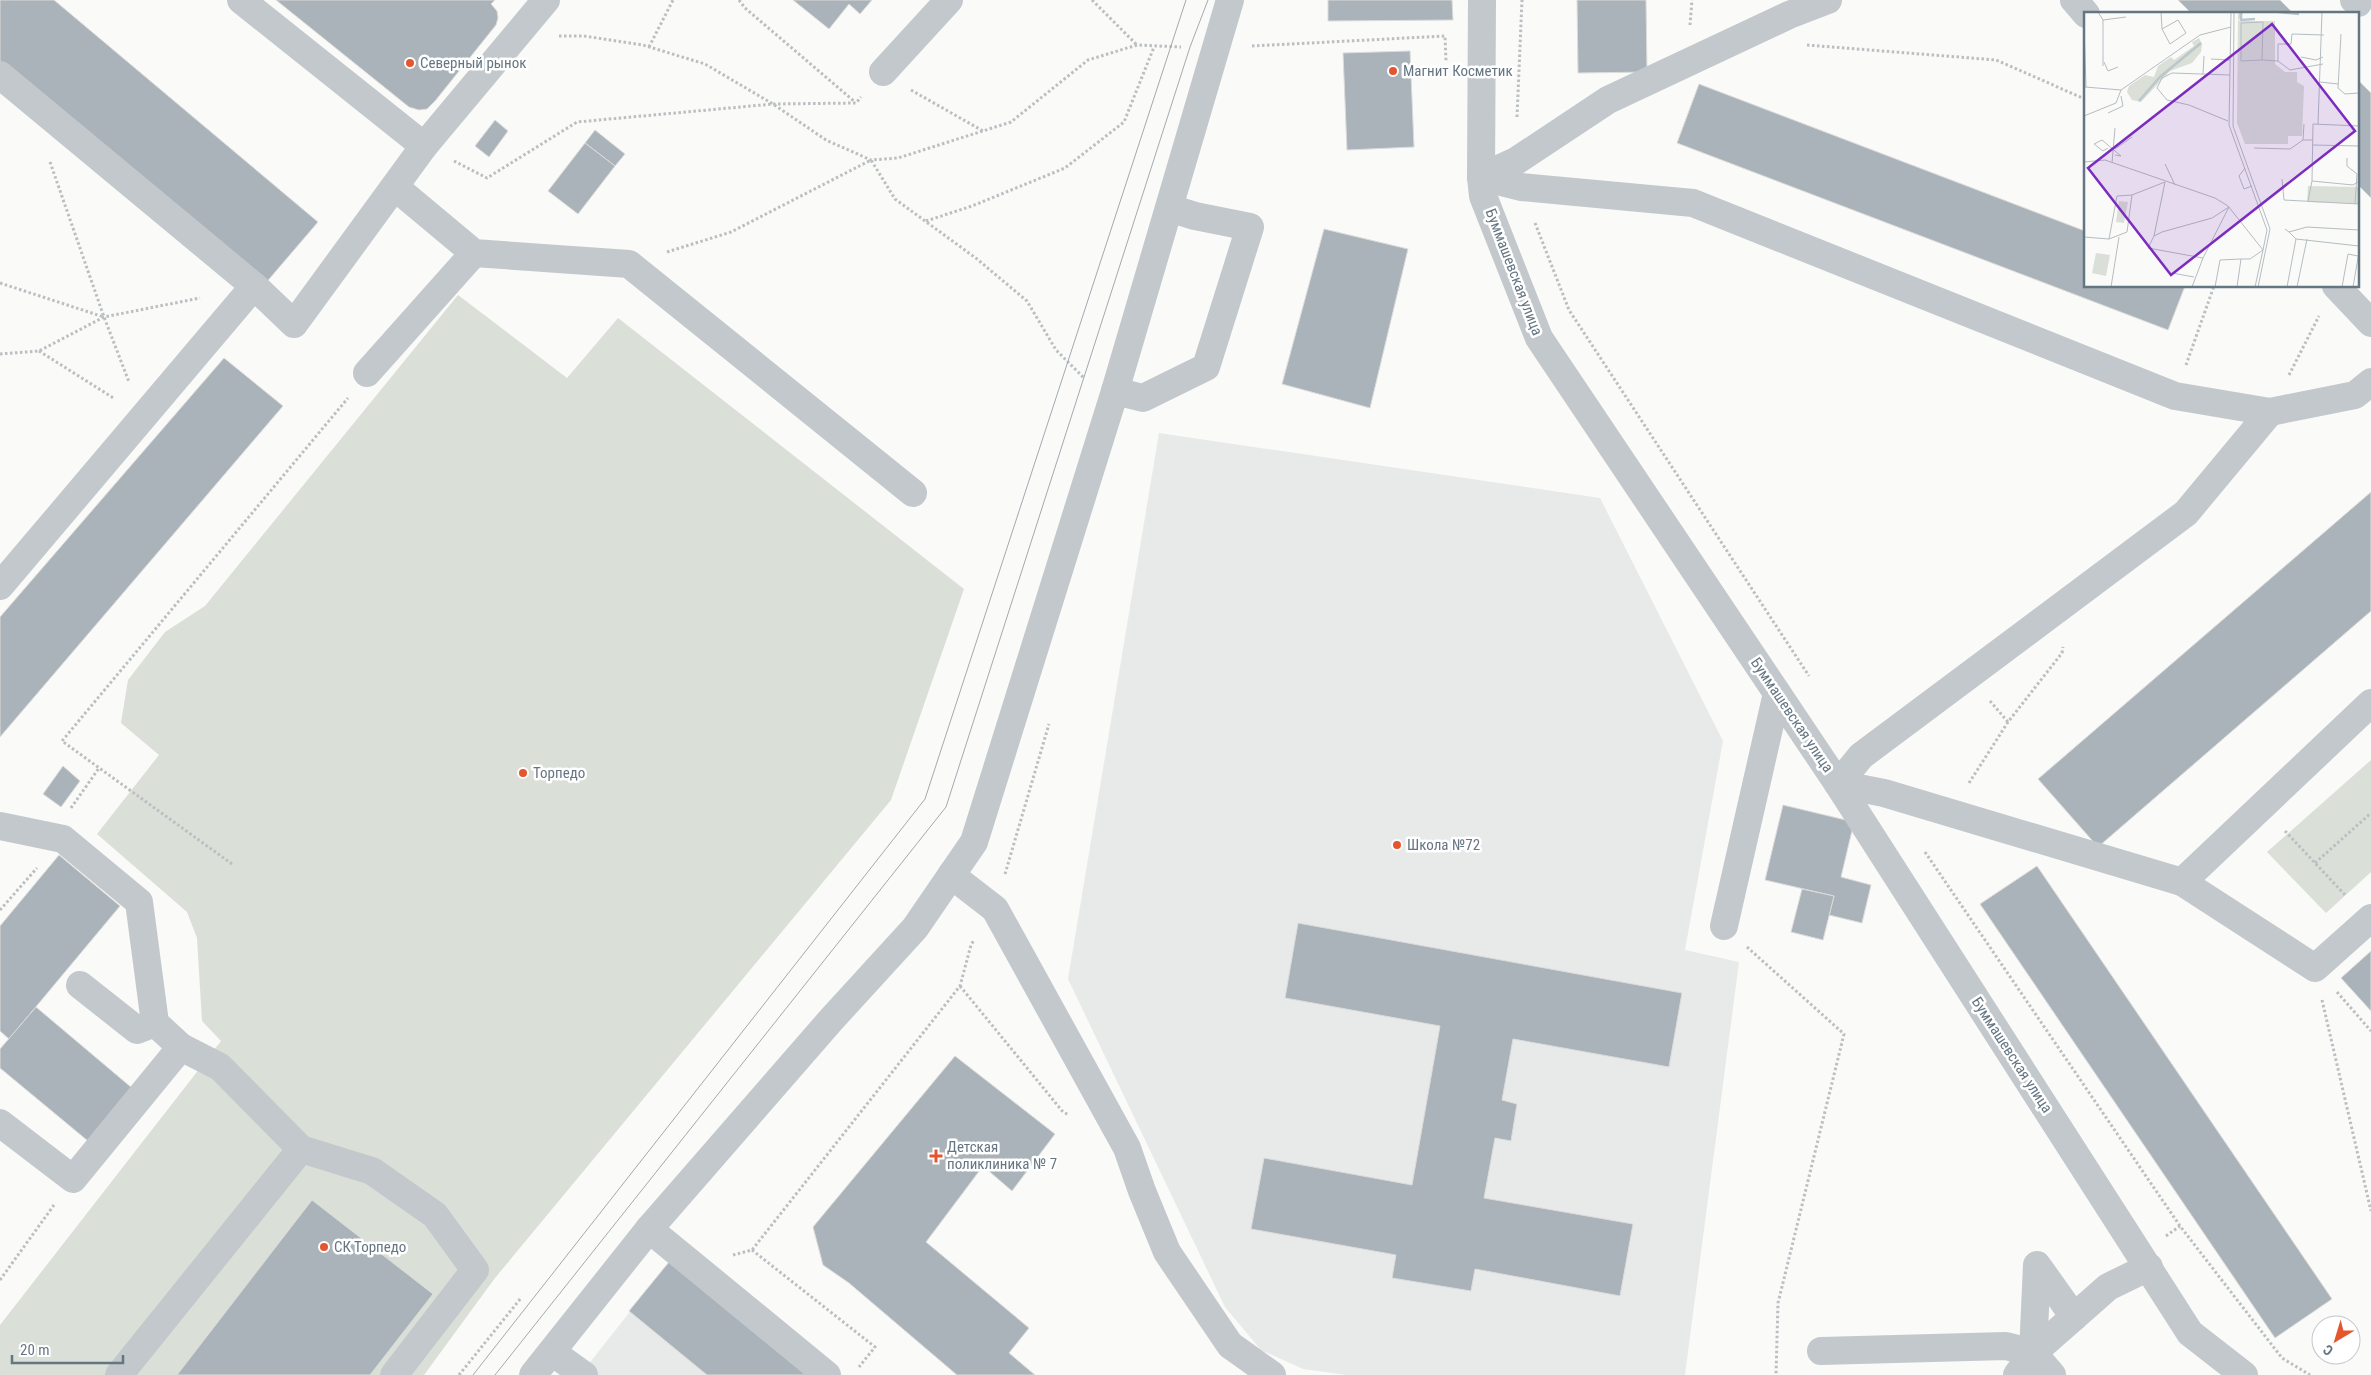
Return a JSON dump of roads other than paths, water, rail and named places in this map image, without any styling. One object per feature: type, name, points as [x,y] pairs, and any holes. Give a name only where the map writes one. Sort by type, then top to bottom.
[{"type":"street","points":[[241,0],[424,146]]},
{"type":"street","points":[[0,75],[254,286],[294,324],[424,146],[546,0]]},
{"type":"street","points":[[883,72],[949,0]]},
{"type":"street","points":[[533,1375],[649,1229],[830,1021],[915,928],[974,842],[1115,391],[1230,0]]},
{"type":"street","name":"Буммашевская улица","points":[[1482,0],[1483,196],[1538,338],[1838,784],[2190,1333],[2244,1375]]},
{"type":"street","points":[[1518,174],[1608,100],[1789,15],[1828,0]]},
{"type":"street","points":[[2074,0],[2084,12]]},
{"type":"street","points":[[1482,178],[1518,174],[1693,203],[2175,396],[2270,412],[2356,396],[2371,382]]},
{"type":"street","points":[[394,187],[474,253],[629,264],[913,493]]},
{"type":"street","points":[[1115,391],[1143,398],[1206,367],[1250,227],[1195,216],[1168,208]]},
{"type":"street","points":[[367,373],[474,253]]},
{"type":"street","points":[[0,586],[254,286]]},
{"type":"street","points":[[2338,288],[2371,323]]},
{"type":"street","points":[[2270,412],[2186,513],[1861,756],[1838,784],[1884,793],[2182,882],[2315,968],[2370,919]]},
{"type":"street","points":[[1724,926],[1778,693]]},
{"type":"street","points":[[2182,882],[2371,704]]},
{"type":"street","points":[[0,826],[64,839],[139,902],[156,1023],[181,1047],[220,1067],[300,1150],[372,1171],[435,1215],[476,1270],[394,1375]]},
{"type":"street","points":[[951,875],[995,909],[1127,1148],[1167,1252],[1230,1345],[1272,1375]]},
{"type":"street","points":[[80,985],[137,1030],[156,1023]]},
{"type":"street","points":[[0,1123],[74,1179],[181,1047]]},
{"type":"street","points":[[119,1375],[300,1150]]},
{"type":"street","points":[[649,1229],[827,1375]]},
{"type":"street","points":[[2033,1353],[2037,1265],[2074,1317]]},
{"type":"street","points":[[2017,1375],[2033,1353],[2108,1287],[2149,1267]]},
{"type":"street","points":[[1821,1351],[2006,1346],[2033,1353],[2052,1375]]},
{"type":"street","points":[[552,1352],[584,1375]]},
{"type":"tram line","points":[[473,1375],[925,799],[1186,0]]},
{"type":"tram line","points":[[495,1375],[946,807],[1190,47],[1208,0]]},
{"type":"place","name":"Северный рынок","points":[[410,63]]},
{"type":"place","name":"Магнит Косметик","points":[[1393,71]]},
{"type":"place","name":"Торпедо","points":[[523,773]]},
{"type":"place","name":"Школа №72","points":[[1397,845]]},
{"type":"place","name":"Детская поликлиника № 7","points":[[936,1156]]},
{"type":"place","name":"СК Торпедо","points":[[324,1247]]}]
